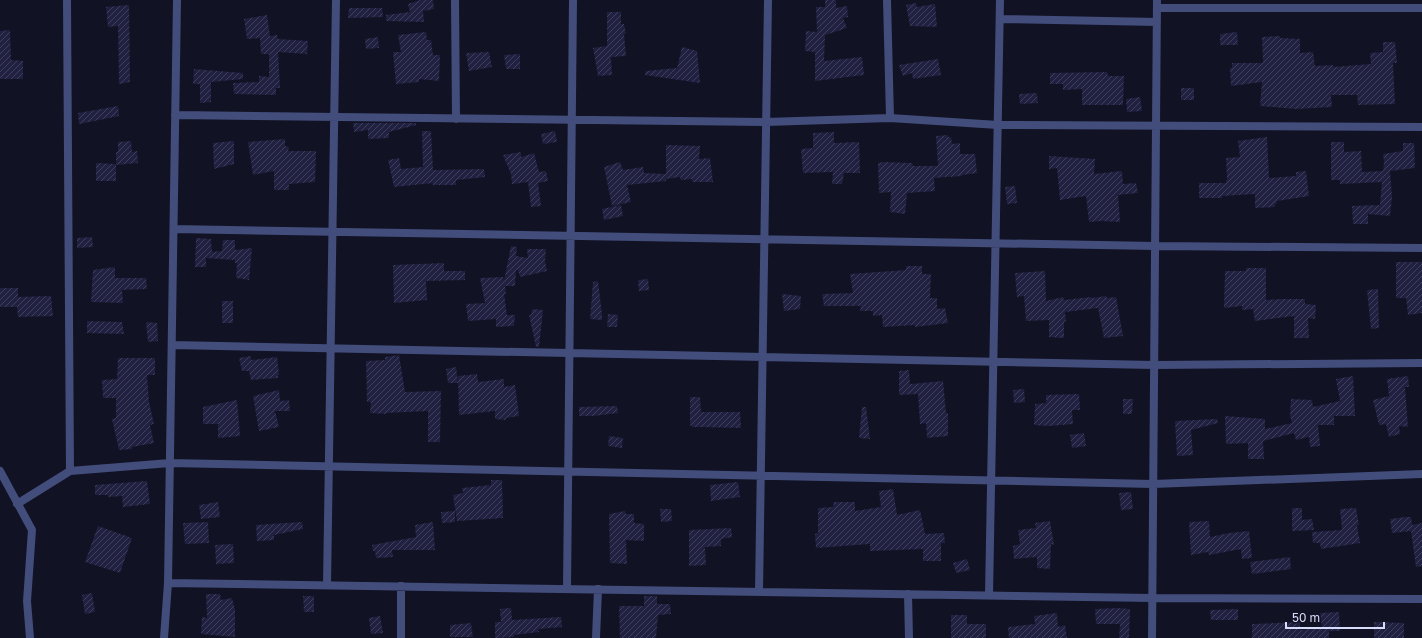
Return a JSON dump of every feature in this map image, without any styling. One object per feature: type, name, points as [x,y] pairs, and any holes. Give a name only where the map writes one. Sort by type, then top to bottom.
[{"type":"street","points":[[67,0],[70,471]]},
{"type":"street","points":[[164,638],[168,583],[177,0]]},
{"type":"street","points":[[327,585],[336,0]]},
{"type":"street","points":[[455,0],[456,119]]},
{"type":"street","points":[[567,589],[573,0]]},
{"type":"street","points":[[758,592],[768,0]]},
{"type":"street","points":[[887,0],[890,118]]},
{"type":"street","points":[[989,595],[1000,0]]},
{"type":"street","points":[[1152,638],[1157,4],[1422,8]]},
{"type":"street","points":[[1000,19],[1157,22]]},
{"type":"street","points":[[176,116],[766,122],[890,118],[998,125],[1422,127]]},
{"type":"street","points":[[174,229],[995,244],[1422,248]]},
{"type":"street","points":[[172,345],[1154,365],[1422,362]]},
{"type":"street","points":[[17,504],[70,471],[170,464],[1153,484],[1422,474]]},
{"type":"street","points":[[0,472],[32,530],[27,601],[30,638]]},
{"type":"street","points":[[168,583],[1152,598],[1422,599]]},
{"type":"street","points":[[401,586],[401,638]]},
{"type":"street","points":[[596,638],[598,589]]},
{"type":"street","points":[[908,594],[909,638]]},
{"type":"building","points":[[420,0],[433,0],[434,9],[423,11],[424,22],[386,21],[386,15],[410,12],[408,4]]},
{"type":"building","points":[[825,0],[836,0],[836,8],[847,6],[848,17],[843,18],[847,28],[825,35],[824,61],[862,57],[864,75],[815,81],[815,52],[805,51],[806,31],[817,32],[816,7],[825,7]]},
{"type":"building","points":[[916,3],[917,7],[935,4],[937,27],[910,26],[906,5]]},
{"type":"building","points":[[129,5],[130,82],[119,84],[118,26],[108,27],[106,7]]},
{"type":"building","points":[[349,8],[382,8],[383,17],[348,18]]},
{"type":"building","points":[[607,12],[621,12],[621,24],[624,24],[626,34],[624,34],[626,56],[611,57],[612,75],[598,76],[593,48],[607,46]]},
{"type":"building","points":[[267,15],[270,36],[277,35],[278,39],[308,41],[307,54],[278,52],[280,88],[276,88],[276,95],[234,94],[233,83],[259,82],[259,76],[269,77],[269,54],[261,54],[260,38],[247,39],[244,19]]},
{"type":"building","points":[[10,30],[11,60],[23,61],[23,79],[0,79],[0,31]]},
{"type":"building","points":[[426,32],[427,40],[431,40],[433,55],[440,55],[439,81],[419,79],[419,82],[396,84],[393,52],[401,52],[398,35]]},
{"type":"building","points":[[1237,32],[1238,45],[1220,45],[1220,34]]},
{"type":"building","points":[[1280,36],[1280,38],[1300,39],[1300,53],[1313,52],[1315,66],[1333,65],[1333,67],[1371,64],[1370,53],[1383,52],[1383,42],[1395,42],[1397,63],[1393,63],[1395,104],[1358,105],[1357,95],[1331,95],[1332,107],[1296,109],[1260,106],[1262,82],[1231,86],[1230,68],[1232,68],[1232,63],[1263,63],[1262,37]]},
{"type":"building","points":[[378,37],[379,48],[366,49],[365,39]]},
{"type":"building","points":[[682,47],[697,51],[700,83],[645,75],[646,71],[677,68]]},
{"type":"building","points":[[489,52],[492,67],[469,71],[466,53]]},
{"type":"building","points":[[520,54],[520,69],[506,69],[504,55]]},
{"type":"building","points":[[938,59],[941,75],[913,79],[912,73],[903,76],[899,65]]},
{"type":"building","points":[[194,69],[243,73],[243,79],[211,82],[211,102],[200,103],[200,84],[193,84]]},
{"type":"building","points":[[1107,72],[1108,76],[1124,76],[1123,105],[1082,105],[1082,89],[1063,90],[1063,84],[1050,84],[1050,73]]},
{"type":"building","points":[[1181,88],[1194,88],[1194,100],[1181,100]]},
{"type":"building","points":[[1037,93],[1038,103],[1020,104],[1019,94]]},
{"type":"building","points":[[1140,97],[1142,111],[1127,112],[1126,99]]},
{"type":"building","points":[[118,106],[119,116],[79,124],[78,113]]},
{"type":"building","points":[[353,123],[416,123],[416,125],[389,132],[389,138],[368,139],[368,130],[354,132]]},
{"type":"building","points":[[422,131],[431,131],[433,170],[484,169],[485,177],[456,180],[456,185],[433,185],[433,183],[394,187],[388,160],[399,158],[401,169],[423,167]]},
{"type":"building","points":[[555,131],[557,142],[543,144],[541,134]]},
{"type":"building","points":[[834,132],[834,143],[859,142],[860,173],[844,173],[842,184],[832,184],[833,172],[803,173],[801,149],[813,148],[813,133]]},
{"type":"building","points":[[948,135],[948,137],[951,137],[952,144],[960,143],[960,154],[975,154],[977,173],[962,176],[934,178],[935,191],[907,193],[905,214],[890,212],[891,192],[879,193],[878,163],[912,163],[913,166],[938,166],[936,136]]},
{"type":"building","points":[[1267,137],[1269,178],[1296,176],[1296,172],[1306,171],[1309,196],[1277,201],[1275,207],[1255,208],[1255,194],[1222,196],[1222,198],[1199,198],[1199,183],[1226,183],[1226,158],[1240,157],[1238,141]]},
{"type":"building","points":[[285,139],[285,146],[289,147],[288,151],[316,151],[315,182],[289,184],[289,190],[274,190],[274,171],[253,175],[248,142]]},
{"type":"building","points":[[131,141],[132,152],[137,151],[138,163],[116,165],[118,142]]},
{"type":"building","points":[[234,141],[234,164],[214,169],[213,143]]},
{"type":"building","points":[[1331,142],[1344,142],[1344,152],[1361,151],[1362,172],[1383,171],[1383,154],[1403,151],[1403,143],[1414,143],[1415,168],[1390,171],[1392,197],[1390,216],[1368,214],[1368,224],[1353,224],[1352,206],[1380,205],[1382,182],[1340,184],[1340,180],[1331,180]]},
{"type":"building","points":[[666,145],[700,146],[699,159],[710,158],[713,182],[692,182],[692,179],[681,180],[680,177],[666,179]]},
{"type":"building","points":[[521,152],[521,157],[534,153],[539,172],[546,171],[548,181],[538,183],[541,206],[531,207],[528,182],[512,184],[511,174],[503,155]]},
{"type":"building","points":[[1049,156],[1095,159],[1094,174],[1122,171],[1123,184],[1136,183],[1138,193],[1118,195],[1120,222],[1089,222],[1086,196],[1060,200],[1057,168],[1049,169]]},
{"type":"building","points":[[620,162],[623,170],[643,167],[644,173],[666,174],[666,181],[627,185],[631,202],[612,206],[604,167]]},
{"type":"building","points":[[96,163],[116,164],[116,181],[96,181]]},
{"type":"building","points":[[1015,186],[1017,203],[1007,204],[1005,187]]},
{"type":"building","points":[[621,205],[623,216],[604,220],[602,209]]},
{"type":"building","points":[[92,237],[93,247],[77,248],[77,238]]},
{"type":"building","points":[[196,238],[211,239],[212,252],[222,251],[223,240],[235,240],[235,250],[252,248],[249,280],[236,278],[237,263],[235,263],[235,260],[206,258],[206,267],[195,267]]},
{"type":"building","points":[[511,246],[517,247],[516,256],[528,258],[527,249],[546,249],[545,261],[547,271],[520,277],[518,270],[516,270],[515,286],[505,286],[506,294],[504,294],[507,315],[515,315],[514,326],[496,327],[496,319],[468,321],[466,304],[485,303],[480,278],[503,277],[504,281]]},
{"type":"building","points":[[1396,262],[1422,262],[1422,313],[1408,315],[1406,298],[1396,298]]},
{"type":"building","points":[[444,263],[444,271],[465,271],[465,280],[426,281],[427,300],[394,303],[393,265]]},
{"type":"building","points":[[906,266],[922,266],[922,274],[931,274],[930,298],[937,298],[937,309],[945,308],[948,323],[915,327],[915,325],[883,327],[882,315],[873,316],[873,311],[860,311],[861,306],[824,306],[822,294],[853,293],[850,274],[906,270]]},
{"type":"building","points":[[115,267],[115,278],[146,278],[147,289],[122,290],[123,303],[91,302],[93,270]]},
{"type":"building","points":[[1246,268],[1266,268],[1266,300],[1305,299],[1305,304],[1316,305],[1315,319],[1308,318],[1309,338],[1294,338],[1294,316],[1255,321],[1253,309],[1242,310],[1242,306],[1224,308],[1225,271],[1246,271]]},
{"type":"building","points":[[1045,271],[1046,301],[1063,297],[1064,300],[1106,296],[1107,298],[1116,297],[1123,336],[1104,338],[1098,308],[1065,312],[1066,321],[1064,322],[1064,338],[1049,337],[1049,320],[1026,321],[1024,296],[1017,297],[1015,273]]},
{"type":"building","points":[[648,279],[649,290],[639,291],[638,280]]},
{"type":"building","points":[[598,281],[602,320],[590,319],[593,282]]},
{"type":"building","points":[[0,288],[18,288],[18,297],[51,296],[53,316],[18,317],[17,307],[0,307]]},
{"type":"building","points":[[1378,289],[1379,328],[1371,329],[1367,290]]},
{"type":"building","points":[[782,294],[801,296],[800,309],[784,311]]},
{"type":"building","points":[[222,301],[233,301],[233,323],[222,323]]},
{"type":"building","points":[[532,309],[543,310],[539,347],[536,347],[529,315],[531,315]]},
{"type":"building","points":[[608,314],[618,315],[617,327],[607,327]]},
{"type":"building","points":[[87,321],[122,322],[124,334],[87,333]]},
{"type":"building","points":[[146,322],[157,323],[158,341],[148,342]]},
{"type":"building","points":[[399,355],[405,392],[441,391],[440,442],[428,442],[428,411],[386,414],[370,413],[371,402],[367,402],[366,361],[385,360],[385,357]]},
{"type":"building","points":[[251,356],[251,360],[277,357],[278,378],[251,380],[249,371],[242,371],[239,358]]},
{"type":"building","points":[[118,358],[155,358],[155,375],[147,375],[149,402],[154,424],[150,425],[154,443],[132,447],[132,449],[119,450],[112,419],[116,418],[116,398],[103,398],[102,380],[117,379]]},
{"type":"building","points":[[456,367],[458,383],[448,383],[446,369]]},
{"type":"building","points":[[909,370],[910,384],[943,381],[946,413],[948,413],[948,436],[927,438],[926,423],[920,424],[918,394],[899,395],[899,371]]},
{"type":"building","points":[[477,374],[478,382],[504,379],[504,387],[515,385],[519,416],[506,418],[506,420],[495,419],[495,411],[459,415],[458,376]]},
{"type":"building","points":[[1353,376],[1355,416],[1334,416],[1334,425],[1318,425],[1320,446],[1310,447],[1309,437],[1296,440],[1294,433],[1263,441],[1264,459],[1248,459],[1248,443],[1226,444],[1225,416],[1265,419],[1265,429],[1292,423],[1290,416],[1291,399],[1312,400],[1313,407],[1340,401],[1336,379]]},
{"type":"building","points":[[1408,376],[1409,387],[1405,387],[1408,427],[1399,426],[1400,434],[1389,437],[1386,424],[1379,425],[1373,400],[1389,396],[1387,379]]},
{"type":"building","points":[[1024,389],[1025,402],[1014,403],[1013,390]]},
{"type":"building","points":[[279,390],[280,401],[289,400],[290,411],[275,411],[279,427],[259,431],[253,396]]},
{"type":"building","points":[[1079,394],[1080,410],[1072,410],[1073,424],[1049,426],[1034,425],[1035,404],[1046,403],[1046,395]]},
{"type":"building","points":[[690,397],[700,397],[701,412],[740,412],[741,428],[690,426]]},
{"type":"building","points":[[1123,399],[1133,399],[1132,414],[1123,414]]},
{"type":"building","points":[[237,400],[240,436],[218,438],[218,424],[203,424],[203,407]]},
{"type":"building","points":[[617,406],[618,413],[579,416],[579,407]]},
{"type":"building","points":[[862,407],[866,407],[870,439],[859,438]]},
{"type":"building","points":[[1217,419],[1218,423],[1191,430],[1193,455],[1177,456],[1175,421]]},
{"type":"building","points":[[1084,433],[1086,446],[1072,448],[1070,435]]},
{"type":"building","points":[[609,436],[623,438],[622,448],[608,446]]},
{"type":"building","points":[[491,480],[502,480],[503,518],[457,521],[453,495],[463,493],[462,488],[491,485]]},
{"type":"building","points":[[147,481],[150,504],[123,507],[122,496],[108,497],[108,495],[95,495],[95,485]]},
{"type":"building","points":[[738,482],[740,497],[711,501],[710,485]]},
{"type":"building","points":[[893,489],[897,515],[920,510],[925,534],[944,533],[945,543],[941,543],[941,561],[923,561],[923,549],[870,551],[870,544],[816,548],[815,534],[818,533],[818,508],[833,507],[834,502],[855,502],[855,511],[881,507],[879,491]]},
{"type":"building","points":[[1131,492],[1133,509],[1121,510],[1119,493]]},
{"type":"building","points":[[218,502],[220,517],[201,519],[199,505]]},
{"type":"building","points":[[1292,508],[1302,508],[1302,520],[1312,519],[1314,530],[1292,531]]},
{"type":"building","points":[[1356,508],[1360,543],[1321,549],[1320,543],[1313,543],[1312,532],[1342,530],[1340,509]]},
{"type":"building","points":[[660,509],[671,509],[672,521],[661,522]]},
{"type":"building","points":[[455,511],[455,522],[442,523],[441,512]]},
{"type":"building","points":[[625,511],[626,514],[634,514],[634,523],[644,524],[644,541],[626,540],[627,564],[610,563],[609,514]]},
{"type":"building","points":[[1411,517],[1412,525],[1422,523],[1422,566],[1416,567],[1411,531],[1392,533],[1390,519]]},
{"type":"building","points":[[1050,521],[1054,545],[1051,544],[1050,569],[1037,568],[1037,557],[1014,559],[1013,546],[1020,544],[1018,530],[1036,528],[1035,523]]},
{"type":"building","points":[[1209,521],[1210,537],[1249,531],[1252,558],[1242,559],[1241,549],[1209,555],[1208,552],[1191,555],[1189,522]]},
{"type":"building","points":[[208,522],[209,543],[185,544],[183,523]]},
{"type":"building","points":[[302,522],[303,529],[274,535],[274,540],[257,541],[256,525]]},
{"type":"building","points":[[433,522],[435,550],[392,550],[393,557],[376,558],[372,545],[416,537],[415,525]]},
{"type":"building","points":[[98,526],[132,538],[120,573],[85,562]]},
{"type":"building","points":[[731,528],[732,537],[721,539],[721,546],[705,547],[706,565],[689,566],[689,530]]},
{"type":"building","points":[[233,544],[234,563],[216,564],[215,545]]},
{"type":"building","points":[[1290,557],[1291,569],[1252,574],[1250,562]]},
{"type":"building","points":[[967,559],[970,570],[956,573],[953,563]]},
{"type":"building","points":[[92,593],[95,612],[85,614],[82,595]]},
{"type":"building","points":[[206,594],[220,594],[221,600],[232,598],[235,610],[235,637],[201,634],[202,617],[207,618]]},
{"type":"building","points":[[303,596],[314,596],[314,612],[304,612]]},
{"type":"building","points":[[644,596],[657,596],[657,604],[670,604],[671,614],[658,615],[656,638],[620,638],[619,606],[644,606]]},
{"type":"building","points":[[511,608],[512,620],[561,617],[562,627],[538,629],[539,632],[514,635],[514,637],[495,638],[495,622],[501,622],[500,609]]},
{"type":"building","points":[[1095,609],[1130,609],[1129,638],[1119,638],[1120,624],[1096,624]]},
{"type":"building","points":[[1238,609],[1238,620],[1211,620],[1210,610]]},
{"type":"building","points":[[1339,612],[1340,631],[1329,631],[1329,638],[1252,638],[1252,624],[1300,622],[1300,630],[1322,628],[1320,613]]},
{"type":"building","points":[[1057,613],[1058,627],[1065,625],[1067,638],[1009,638],[1008,627],[1035,624],[1034,616]]},
{"type":"building","points":[[951,615],[967,615],[967,624],[986,624],[986,638],[951,638]]},
{"type":"building","points":[[380,616],[383,633],[371,634],[369,618]]},
{"type":"building","points":[[1374,622],[1404,623],[1404,638],[1374,638]]},
{"type":"building","points":[[471,623],[473,637],[450,637],[450,625]]}]
